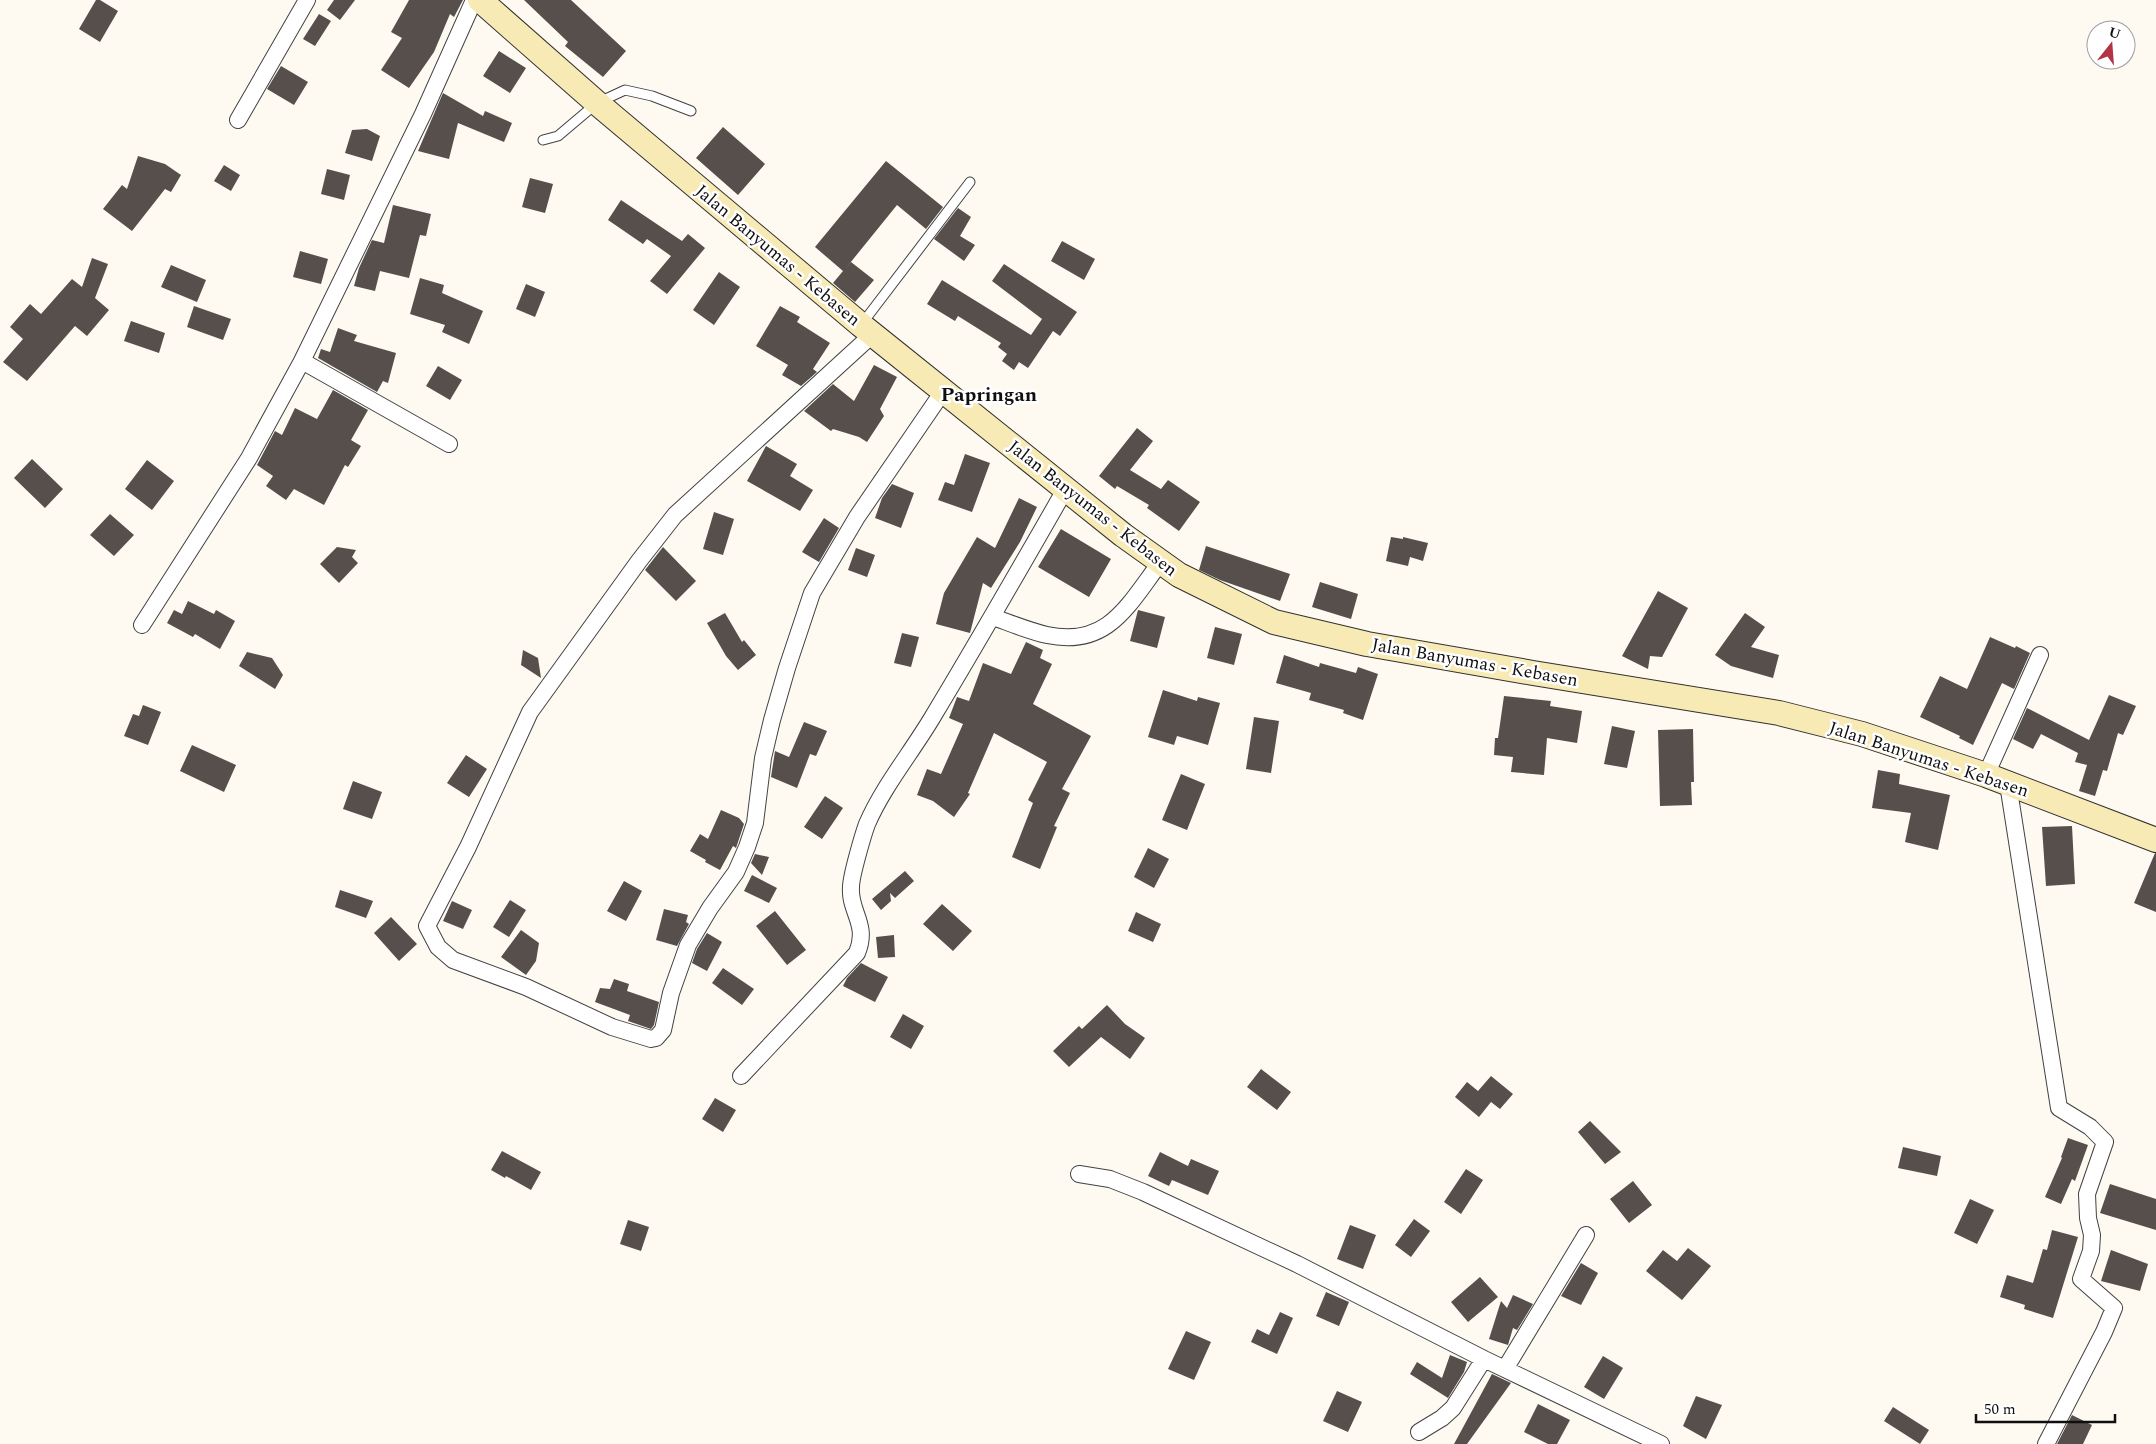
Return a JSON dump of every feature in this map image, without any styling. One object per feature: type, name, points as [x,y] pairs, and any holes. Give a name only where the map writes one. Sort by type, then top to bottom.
[{"type":"main road","name":"Jalan Banyumas - Kebasen","points":[[480,0],[597,103],[867,330],[1160,562],[1179,575],[1274,622],[1367,644],[1779,713],[1895,744],[1986,775],[2156,840]]},
{"type":"street","points":[[238,120],[307,0]]},
{"type":"street","points":[[142,625],[249,458],[302,361],[423,114],[474,0]]},
{"type":"street","points":[[867,330],[674,515],[530,712],[468,847],[427,926],[438,947],[453,960],[526,987],[612,1027],[651,1039],[660,1034],[665,1025],[671,993],[688,945],[710,908],[736,872],[747,847],[754,823],[763,758],[772,720],[812,593],[857,517],[944,390]]},
{"type":"street","points":[[302,361],[449,444]]},
{"type":"street","points":[[742,1076],[857,953],[861,942],[861,931],[850,887],[867,825],[904,758],[930,721],[1066,488]]},
{"type":"street","points":[[992,616],[1046,635],[1068,638],[1091,636],[1118,617],[1160,562]]},
{"type":"street","points":[[1986,775],[2040,655]]},
{"type":"street","points":[[2008,784],[2059,1108],[2090,1127],[2105,1142],[2087,1194],[2088,1218],[2092,1235],[2091,1251],[2081,1279],[2114,1308],[2104,1332],[2046,1444]]},
{"type":"street","points":[[1079,1174],[1110,1180],[1143,1192],[1297,1264],[1484,1359],[1661,1444]]},
{"type":"street","points":[[1505,1369],[1586,1235]]},
{"type":"street","points":[[1418,1432],[1453,1408],[1484,1359]]},
{"type":"lane","points":[[544,140],[558,136],[597,103],[626,90],[652,96],[691,111]]},
{"type":"lane","points":[[867,330],[970,182]]},
{"type":"building","points":[[96,0],[100,0],[118,11],[100,42],[79,29]]},
{"type":"building","points":[[334,0],[355,0],[340,20],[327,10]]},
{"type":"building","points":[[409,0],[463,0],[454,17],[450,14],[434,52],[409,88],[381,70],[402,38],[391,32]]},
{"type":"building","points":[[524,0],[571,0],[626,51],[603,77],[565,46],[568,42]]},
{"type":"building","points":[[319,14],[331,21],[315,46],[303,39]]},
{"type":"building","points":[[499,51],[526,68],[510,93],[483,76]]},
{"type":"building","points":[[281,66],[308,82],[294,105],[267,89]]},
{"type":"building","points":[[443,93],[483,116],[485,111],[512,123],[504,142],[458,123],[449,159],[418,151]]},
{"type":"building","points":[[723,127],[765,164],[738,195],[696,158]]},
{"type":"building","points":[[367,129],[380,136],[372,161],[345,153],[352,130]]},
{"type":"building","points":[[138,156],[165,164],[181,175],[171,192],[165,189],[132,231],[103,209],[122,185],[127,189]]},
{"type":"building","points":[[886,161],[943,207],[926,229],[897,205],[846,268],[851,262],[874,280],[855,302],[833,283],[843,271],[815,247]]},
{"type":"building","points":[[224,165],[240,175],[231,191],[214,181]]},
{"type":"building","points":[[327,169],[350,175],[344,200],[321,194]]},
{"type":"building","points":[[530,178],[553,184],[545,213],[522,207]]},
{"type":"building","points":[[621,200],[682,241],[688,234],[705,248],[667,294],[650,281],[671,256],[647,239],[643,244],[608,220]]},
{"type":"building","points":[[393,205],[431,214],[426,236],[420,235],[409,278],[380,271],[375,291],[354,286],[359,268],[372,240],[384,243]]},
{"type":"building","points":[[958,208],[971,217],[960,236],[975,245],[964,261],[934,239]]},
{"type":"building","points":[[1062,241],[1095,259],[1084,280],[1051,261]]},
{"type":"building","points":[[300,251],[328,259],[321,284],[293,277]]},
{"type":"building","points":[[92,258],[108,264],[95,298],[109,310],[87,336],[75,326],[27,381],[3,362],[23,339],[10,327],[30,304],[41,314],[72,279],[82,287]]},
{"type":"building","points":[[1004,264],[1077,312],[1060,336],[1053,331],[1028,368],[1019,362],[1014,370],[1002,361],[1007,354],[998,347],[1001,343],[958,316],[955,321],[927,304],[942,280],[1031,335],[1042,319],[992,281]]},
{"type":"building","points":[[171,265],[206,280],[197,302],[161,287]]},
{"type":"building","points":[[719,272],[740,287],[714,325],[693,310]]},
{"type":"building","points":[[420,278],[444,285],[442,293],[483,311],[469,344],[442,332],[445,325],[410,314]]},
{"type":"building","points":[[526,284],[545,292],[535,317],[516,309]]},
{"type":"building","points":[[194,306],[231,319],[223,340],[187,327]]},
{"type":"building","points":[[780,306],[800,317],[797,322],[830,343],[813,369],[817,372],[801,386],[782,375],[788,365],[756,346]]},
{"type":"building","points":[[131,321],[165,333],[159,353],[124,341]]},
{"type":"building","points":[[338,328],[357,335],[354,341],[396,353],[388,383],[383,381],[377,392],[318,358],[321,349],[330,352]]},
{"type":"building","points":[[874,365],[897,377],[880,409],[884,416],[867,442],[859,437],[833,429],[831,431],[804,411],[833,384],[854,401]]},
{"type":"building","points":[[438,366],[462,380],[450,400],[426,386]]},
{"type":"building","points":[[333,390],[368,410],[351,440],[361,446],[348,467],[345,465],[324,505],[294,489],[286,500],[266,486],[273,476],[257,465],[275,431],[282,435],[295,408],[317,419]]},
{"type":"building","points":[[1137,428],[1153,441],[1130,470],[1161,489],[1168,480],[1200,502],[1179,531],[1147,508],[1149,505],[1117,486],[1115,489],[1099,476]]},
{"type":"building","points":[[766,446],[797,464],[790,476],[813,490],[800,511],[747,481]]},
{"type":"building","points":[[965,454],[990,463],[972,512],[938,500],[945,482],[954,485]]},
{"type":"building","points":[[32,459],[63,489],[45,508],[14,478]]},
{"type":"building","points":[[147,460],[174,481],[152,510],[125,489]]},
{"type":"building","points":[[892,484],[914,493],[901,528],[875,518],[882,498]]},
{"type":"building","points":[[1019,498],[1037,507],[1020,542],[991,588],[983,583],[970,633],[936,624],[944,593],[977,537],[995,548]]},
{"type":"building","points":[[714,512],[734,519],[723,555],[703,549]]},
{"type":"building","points":[[110,514],[134,535],[114,556],[90,535]]},
{"type":"building","points":[[824,518],[839,528],[819,562],[802,552]]},
{"type":"building","points":[[1061,529],[1111,559],[1089,597],[1038,567]]},
{"type":"building","points":[[1391,537],[1403,539],[1403,537],[1428,543],[1423,561],[1410,557],[1408,566],[1386,561]]},
{"type":"building","points":[[1206,546],[1290,574],[1280,601],[1220,580],[1199,570]]},
{"type":"building","points":[[337,547],[356,550],[352,557],[358,563],[339,583],[320,564]]},
{"type":"building","points":[[663,547],[696,581],[676,601],[645,570]]},
{"type":"building","points":[[856,548],[875,555],[867,577],[848,570]]},
{"type":"building","points":[[1320,582],[1358,594],[1351,619],[1312,607]]},
{"type":"building","points":[[1658,591],[1688,608],[1662,657],[1650,656],[1648,669],[1622,656]]},
{"type":"building","points":[[188,601],[214,614],[216,610],[235,621],[220,649],[195,634],[193,637],[167,623],[174,610],[182,614]]},
{"type":"building","points":[[1138,610],[1165,617],[1157,648],[1130,641]]},
{"type":"building","points":[[725,613],[742,642],[744,640],[756,655],[738,670],[726,656],[707,623]]},
{"type":"building","points":[[1745,613],[1765,627],[1751,647],[1779,655],[1773,678],[1731,666],[1715,655]]},
{"type":"building","points":[[1215,627],[1242,634],[1234,665],[1207,658]]},
{"type":"building","points":[[902,633],[919,637],[911,667],[894,663]]},
{"type":"building","points":[[1990,637],[2030,653],[2014,689],[2002,683],[1973,745],[1959,738],[1960,736],[1920,717],[1940,676],[1967,689]]},
{"type":"building","points":[[1026,642],[1043,650],[1040,658],[1052,664],[1033,704],[1091,736],[1062,789],[1070,793],[1054,826],[1057,827],[1040,869],[1012,857],[1033,803],[1028,800],[1047,762],[994,733],[968,793],[970,794],[954,817],[933,801],[917,795],[927,769],[941,774],[963,724],[949,718],[957,697],[969,701],[983,663],[1011,674]]},
{"type":"building","points":[[523,650],[538,658],[541,678],[521,665]]},
{"type":"building","points":[[247,652],[272,658],[283,675],[275,689],[239,666]]},
{"type":"building","points":[[1284,655],[1319,667],[1320,663],[1356,673],[1358,667],[1378,674],[1363,720],[1343,713],[1344,710],[1309,700],[1311,693],[1276,683]]},
{"type":"building","points":[[1163,690],[1197,701],[1198,697],[1220,703],[1208,745],[1177,736],[1174,745],[1148,737]]},
{"type":"building","points":[[2109,695],[2136,706],[2123,735],[2118,733],[2107,771],[2103,770],[2095,796],[2079,791],[2087,765],[2075,762],[2078,753],[2041,734],[2033,749],[2013,739],[2027,708],[2089,740]]},
{"type":"building","points":[[1504,696],[1551,701],[1550,706],[1582,711],[1577,743],[1547,738],[1544,775],[1511,772],[1513,757],[1494,755],[1495,738],[1498,738]]},
{"type":"building","points":[[143,705],[161,712],[148,745],[124,736],[133,714],[139,716]]},
{"type":"building","points":[[1254,717],[1279,721],[1271,773],[1246,769]]},
{"type":"building","points":[[804,722],[827,731],[816,756],[810,754],[797,788],[771,777],[775,751],[789,757]]},
{"type":"building","points":[[1612,726],[1635,731],[1627,768],[1604,764]]},
{"type":"building","points":[[1693,729],[1694,782],[1691,782],[1692,805],[1660,806],[1658,730]]},
{"type":"building","points":[[192,745],[236,765],[224,792],[180,771]]},
{"type":"building","points":[[466,755],[487,769],[469,797],[447,783]]},
{"type":"building","points":[[1878,770],[1900,774],[1899,784],[1950,795],[1938,850],[1905,842],[1911,813],[1872,808]]},
{"type":"building","points":[[1181,774],[1205,784],[1187,830],[1162,820]]},
{"type":"building","points":[[353,781],[382,792],[372,819],[343,809]]},
{"type":"building","points":[[825,796],[843,808],[822,839],[804,827]]},
{"type":"building","points":[[721,810],[739,818],[744,824],[736,848],[733,846],[720,870],[690,851],[700,834],[708,839]]},
{"type":"building","points":[[2072,826],[2075,884],[2046,886],[2042,827]]},
{"type":"building","points":[[1148,848],[1169,859],[1154,888],[1134,877]]},
{"type":"building","points":[[2156,853],[2156,912],[2134,903]]},
{"type":"building","points":[[755,854],[769,857],[762,875],[751,863]]},
{"type":"building","points":[[905,871],[914,881],[895,898],[890,893],[891,901],[881,910],[872,899]]},
{"type":"building","points":[[752,875],[777,888],[769,903],[744,891]]},
{"type":"building","points":[[624,881],[642,891],[626,921],[607,911]]},
{"type":"building","points":[[340,890],[373,901],[366,918],[335,907]]},
{"type":"building","points":[[510,900],[526,910],[509,937],[493,927]]},
{"type":"building","points":[[452,901],[472,910],[463,929],[443,921]]},
{"type":"building","points":[[942,904],[972,931],[953,951],[923,924]]},
{"type":"building","points":[[664,909],[688,915],[686,922],[689,924],[677,946],[656,940]]},
{"type":"building","points":[[775,911],[806,950],[787,965],[756,926]]},
{"type":"building","points":[[1136,912],[1161,924],[1153,942],[1128,931]]},
{"type":"building","points":[[391,917],[417,944],[399,961],[374,933]]},
{"type":"building","points":[[521,930],[539,943],[536,961],[526,975],[501,957]]},
{"type":"building","points":[[707,933],[722,942],[707,971],[692,963],[697,949]]},
{"type":"building","points":[[894,935],[895,957],[878,958],[876,937]]},
{"type":"building","points":[[861,963],[888,977],[875,1002],[843,986],[847,978]]},
{"type":"building","points":[[723,968],[754,989],[742,1005],[712,983]]},
{"type":"building","points":[[614,979],[629,984],[627,991],[659,1002],[654,1025],[651,1029],[628,1021],[630,1015],[595,1002],[600,988],[610,989]]},
{"type":"building","points":[[1107,1005],[1125,1024],[1145,1038],[1130,1059],[1101,1037],[1069,1067],[1053,1051],[1079,1026],[1082,1029]]},
{"type":"building","points":[[903,1014],[924,1026],[911,1049],[890,1037]]},
{"type":"building","points":[[1261,1069],[1291,1092],[1277,1110],[1247,1087]]},
{"type":"building","points":[[1491,1076],[1513,1094],[1500,1109],[1491,1102],[1479,1117],[1455,1097],[1467,1082],[1478,1091]]},
{"type":"building","points":[[715,1098],[736,1110],[723,1132],[702,1119]]},
{"type":"building","points":[[1590,1121],[1621,1152],[1605,1164],[1578,1132]]},
{"type":"building","points":[[2068,1138],[2088,1145],[2075,1181],[2072,1179],[2061,1204],[2045,1197],[2062,1158]]},
{"type":"building","points":[[1903,1147],[1941,1156],[1937,1176],[1898,1168]]},
{"type":"building","points":[[502,1151],[541,1172],[531,1190],[491,1170]]},
{"type":"building","points":[[1160,1152],[1188,1166],[1191,1159],[1219,1171],[1208,1195],[1172,1180],[1169,1186],[1148,1176]]},
{"type":"building","points":[[1466,1169],[1483,1180],[1461,1214],[1444,1202]]},
{"type":"building","points":[[1633,1181],[1652,1205],[1629,1223],[1610,1199]]},
{"type":"building","points":[[2110,1184],[2156,1199],[2156,1230],[2100,1213]]},
{"type":"building","points":[[1970,1199],[1994,1210],[1977,1244],[1954,1233]]},
{"type":"building","points":[[1414,1219],[1430,1231],[1411,1257],[1395,1245]]},
{"type":"building","points":[[628,1220],[649,1227],[641,1251],[620,1244]]},
{"type":"building","points":[[1350,1225],[1376,1235],[1363,1269],[1337,1259]]},
{"type":"building","points":[[2052,1230],[2078,1237],[2053,1318],[2024,1309],[2025,1305],[2000,1297],[2007,1275],[2033,1283],[2043,1249],[2047,1250]]},
{"type":"building","points":[[1688,1248],[1711,1266],[1682,1300],[1646,1271],[1663,1250],[1677,1261]]},
{"type":"building","points":[[2111,1250],[2148,1264],[2140,1291],[2101,1281]]},
{"type":"building","points":[[1581,1263],[1598,1273],[1581,1305],[1561,1296]]},
{"type":"building","points":[[1480,1277],[1498,1297],[1468,1322],[1451,1302]]},
{"type":"building","points":[[1326,1292],[1349,1302],[1339,1326],[1316,1316]]},
{"type":"building","points":[[1513,1295],[1533,1304],[1517,1330],[1513,1328],[1508,1345],[1489,1339],[1501,1301],[1507,1308]]},
{"type":"building","points":[[1280,1312],[1293,1318],[1277,1354],[1251,1342],[1257,1329],[1269,1335]]},
{"type":"building","points":[[1186,1331],[1211,1342],[1194,1380],[1168,1369]]},
{"type":"building","points":[[1450,1355],[1467,1362],[1464,1372],[1448,1398],[1410,1374],[1417,1362],[1442,1378]]},
{"type":"building","points":[[1603,1356],[1623,1368],[1604,1399],[1584,1387]]},
{"type":"building","points":[[1492,1374],[1511,1383],[1467,1444],[1454,1444]]},
{"type":"building","points":[[1337,1391],[1362,1402],[1348,1432],[1323,1421]]},
{"type":"building","points":[[1696,1396],[1722,1405],[1706,1439],[1683,1426]]},
{"type":"building","points":[[1538,1404],[1570,1420],[1557,1444],[1548,1444],[1524,1432]]},
{"type":"building","points":[[1893,1407],[1929,1430],[1920,1444],[1884,1421]]},
{"type":"building","points":[[2072,1415],[2092,1425],[2083,1444],[2057,1444]]},
{"type":"district","name":"Papringan","points":[[989,394]]}]
